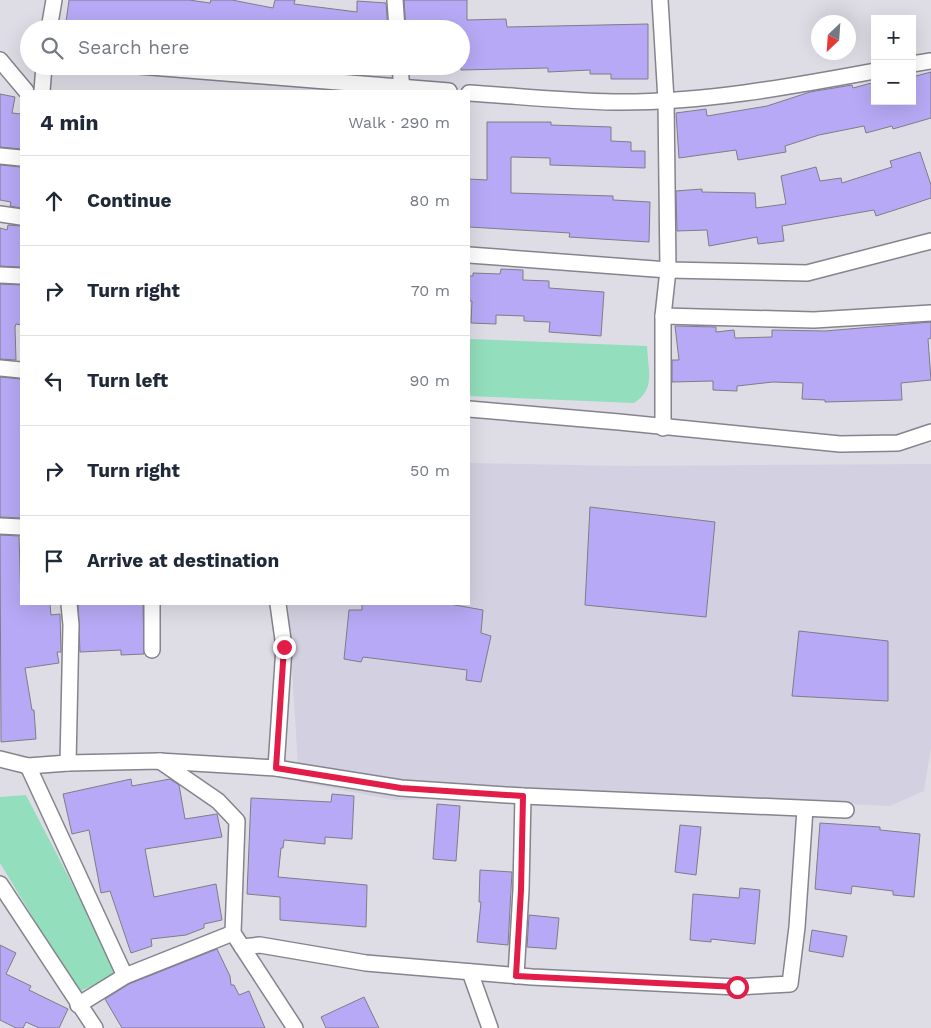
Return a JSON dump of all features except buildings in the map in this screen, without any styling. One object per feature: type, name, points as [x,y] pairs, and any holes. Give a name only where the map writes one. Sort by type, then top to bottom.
[{"type":"street","points":[[51,20],[54,0]]},
{"type":"street","points":[[395,0],[396,20]]},
{"type":"street","points":[[660,0],[666,100],[668,270],[663,316],[663,428]]},
{"type":"street","points":[[0,60],[25,90]]},
{"type":"street","points":[[916,63],[931,60]]},
{"type":"street","points":[[470,92],[613,102],[666,100],[775,89],[871,72]]},
{"type":"street","points":[[42,90],[43,75]]},
{"type":"street","points":[[237,75],[402,90],[401,75]]},
{"type":"street","points":[[0,156],[20,158]]},
{"type":"street","points":[[0,214],[20,217]]},
{"type":"street","points":[[470,255],[668,270],[807,273],[931,241]]},
{"type":"street","points":[[0,275],[20,276]]},
{"type":"street","points":[[663,316],[814,320],[931,313]]},
{"type":"street","points":[[0,368],[20,370]]},
{"type":"street","points":[[470,409],[840,444],[898,443],[931,432]]},
{"type":"street","points":[[0,526],[20,527]]},
{"type":"street","points":[[68,763],[71,625],[69,605]]},
{"type":"street","points":[[152,605],[152,650]]},
{"type":"street","points":[[276,768],[284,647],[278,605]]},
{"type":"street","points":[[0,759],[28,766],[160,760],[276,768],[401,788],[523,796],[846,810]]},
{"type":"street","points":[[160,760],[218,801],[237,821],[233,933],[295,1028]]},
{"type":"street","points":[[28,766],[125,976]]},
{"type":"street","points":[[516,976],[521,897],[523,796]]},
{"type":"street","points":[[242,947],[260,944],[366,963],[516,976],[737,987],[790,984],[797,927],[805,809]]},
{"type":"street","points":[[0,884],[94,1028]]},
{"type":"street","points":[[78,1004],[125,976],[233,933]]},
{"type":"street","points":[[470,972],[490,1028]]},
{"type":"shaded area","points":[[470,463],[626,466],[931,464],[931,747],[924,791],[890,806],[609,793],[394,800],[299,782],[288,605],[470,605]]},
{"type":"green space","points":[[470,339],[647,346],[648,385],[641,398],[634,403],[470,396]]},
{"type":"green space","points":[[26,795],[119,974],[78,992],[0,863],[0,797]]},
{"type":"route","points":[[284,647],[276,768],[401,788],[523,796],[521,890],[516,976],[737,987]]}]
